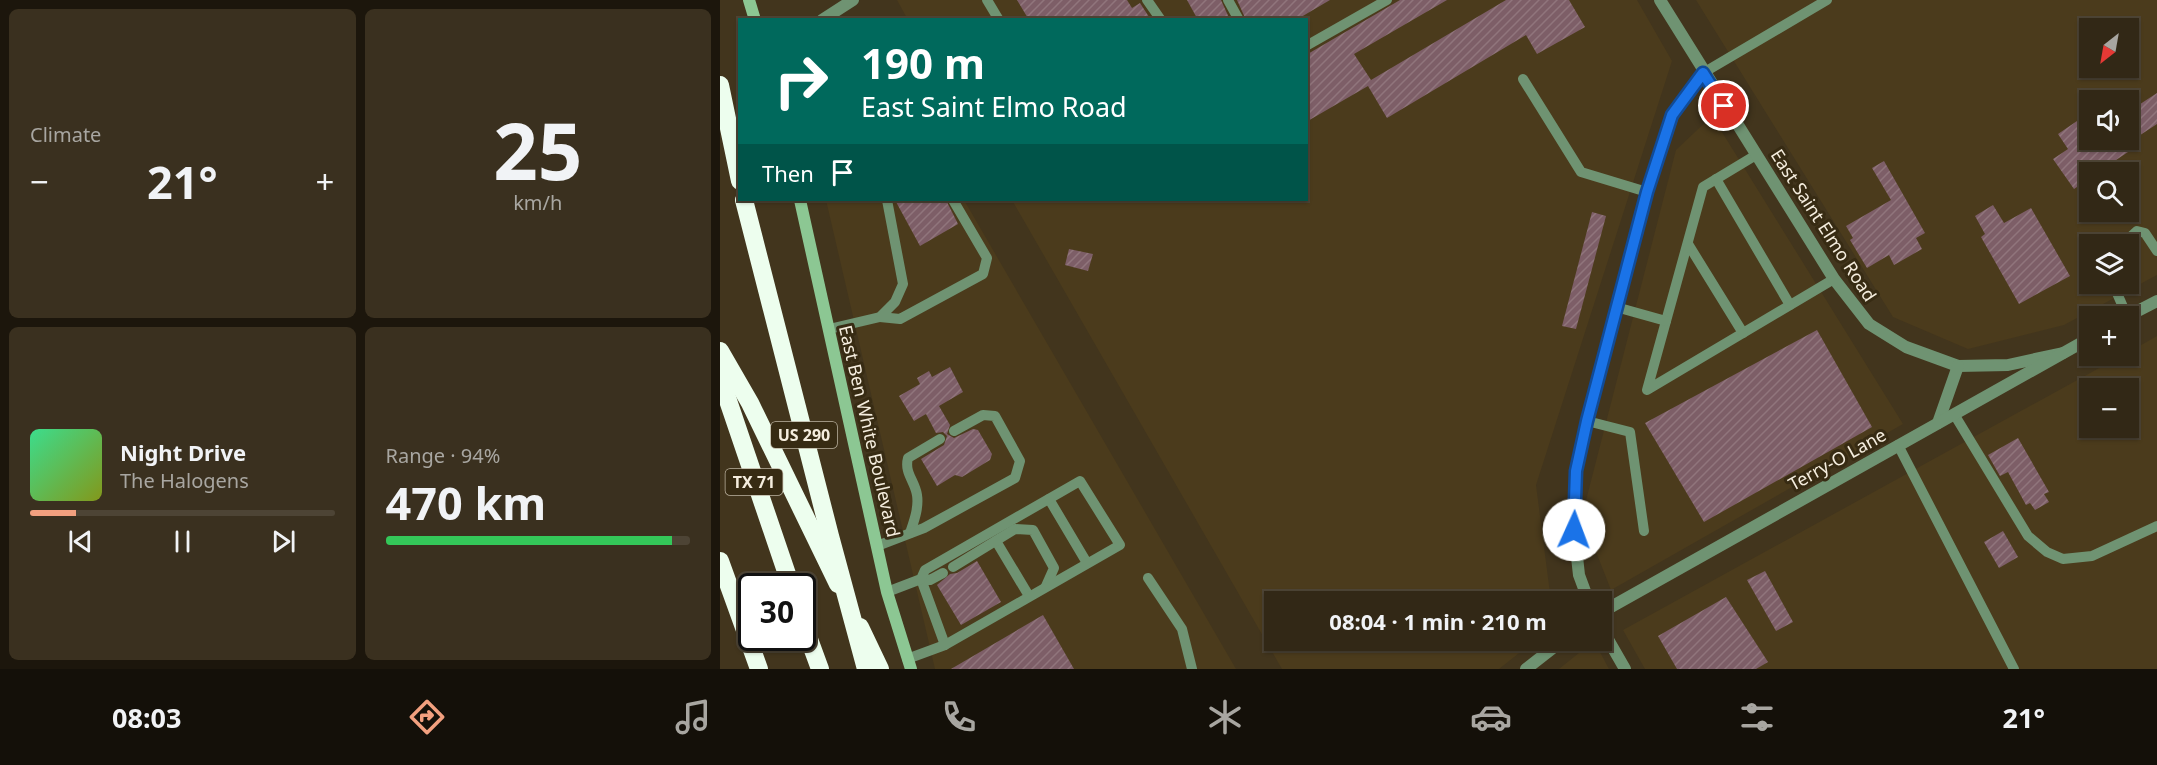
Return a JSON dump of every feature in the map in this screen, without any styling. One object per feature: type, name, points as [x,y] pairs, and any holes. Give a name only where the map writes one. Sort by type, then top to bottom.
[{"type":"highway","points":[[720,85],[738,174]]},
{"type":"highway","points":[[720,124],[732,151]]},
{"type":"highway","name":"US 290","points":[[744,201],[866,669]]},
{"type":"highway","points":[[720,351],[750,403],[880,669]]},
{"type":"highway","name":"TX 71","points":[[720,377],[787,573]]},
{"type":"highway","points":[[720,561],[759,669]]},
{"type":"highway","points":[[813,651],[820,669]]},
{"type":"main road","points":[[749,0],[754,18]]},
{"type":"main road","name":"East Ben White Boulevard","points":[[800,201],[887,592],[909,664]]},
{"type":"street","points":[[842,14],[853,0]]},
{"type":"street","name":"East Saint Elmo Road","points":[[1660,0],[1703,73],[1834,279],[1869,324],[1905,347],[1958,366],[2008,365],[2063,353]]},
{"type":"street","points":[[1585,591],[1579,575],[1574,530],[1576,471],[1587,421],[1647,192],[1672,115],[1703,73]]},
{"type":"street","points":[[2139,310],[2157,301]]},
{"type":"street","name":"Terry-O Lane","points":[[1612,606],[2079,344]]},
{"type":"street","points":[[1938,423],[1958,366]]},
{"type":"street","points":[[1612,646],[1625,669]]},
{"type":"street","points":[[1526,669],[1549,651]]},
{"type":"lane","points":[[987,0],[998,18]]},
{"type":"lane","points":[[1147,0],[1160,18]]},
{"type":"lane","points":[[1228,0],[1238,18]]},
{"type":"lane","points":[[1308,45],[1387,0]]},
{"type":"lane","points":[[1703,73],[1827,0]]},
{"type":"lane","points":[[1523,79],[1581,172],[1647,192]]},
{"type":"lane","points":[[1756,154],[1704,187],[1647,390],[1834,279]]},
{"type":"lane","points":[[1716,179],[1790,305]]},
{"type":"lane","points":[[880,317],[895,302],[903,284],[886,201]]},
{"type":"lane","points":[[829,329],[880,317],[900,319],[983,273],[987,258],[953,201]]},
{"type":"lane","points":[[2134,234],[2137,231],[2145,233],[2157,251]]},
{"type":"lane","points":[[1688,244],[1743,333]]},
{"type":"lane","points":[[1616,307],[1666,321]]},
{"type":"lane","points":[[1954,414],[2028,536],[2047,552],[2063,559],[2092,556],[2157,526]]},
{"type":"lane","points":[[877,546],[910,533],[1015,478],[1020,461],[995,416],[983,415],[954,431]]},
{"type":"lane","points":[[1587,421],[1630,432],[1644,531]]},
{"type":"lane","points":[[910,533],[917,510],[917,494],[905,468],[908,459],[940,439]]},
{"type":"lane","points":[[1898,445],[2014,669]]},
{"type":"lane","points":[[909,664],[945,645],[1120,545],[1080,481],[925,570],[921,579],[945,645]]},
{"type":"lane","points":[[1049,499],[1087,563]]},
{"type":"lane","points":[[953,567],[1015,529],[1032,530],[1054,568],[1046,586]]},
{"type":"lane","points":[[996,541],[1029,596]]},
{"type":"lane","points":[[887,592],[921,579],[930,580],[942,573]]},
{"type":"lane","points":[[1148,578],[1182,629],[1192,669]]},
{"type":"shaded area","points":[[897,0],[1637,0],[1672,61],[1536,485],[1550,591],[1264,591],[1264,638],[1013,201],[1308,201],[1308,18],[907,18]]},
{"type":"shaded area","points":[[1696,0],[2157,0],[2157,275],[2139,285],[2139,234],[2079,234],[2079,294],[2122,294],[2099,306],[2079,306],[2079,317],[2064,325],[1968,349],[1893,317]]},
{"type":"shaded area","points":[[1712,116],[1903,424],[1611,590],[1582,516],[1676,150]]},
{"type":"shaded area","points":[[826,201],[965,201],[1236,669],[935,669]]},
{"type":"shaded area","points":[[2157,336],[2157,669],[1645,669],[1623,630],[2079,379],[2079,438],[2139,438],[2139,378],[2081,378],[2103,366],[2139,366],[2139,346]]},
{"type":"shaded area","points":[[1272,651],[1522,651],[1499,669],[1282,669]]},
{"type":"shaded area","points":[[1582,651],[1599,651],[1609,669],[1559,669]]},
{"type":"building","points":[[1017,0],[1127,0],[1132,8],[1140,3],[1150,18],[1028,18]]},
{"type":"building","points":[[1187,0],[1221,0],[1229,18],[1197,18]]},
{"type":"building","points":[[1237,0],[1330,0],[1299,18],[1245,18]]},
{"type":"building","points":[[1400,0],[1447,0],[1354,54],[1371,80],[1506,0],[1569,0],[1585,27],[1537,54],[1526,35],[1387,118],[1368,86],[1308,121],[1308,54]]},
{"type":"building","points":[[2157,93],[2157,124],[2139,136],[2139,105]]},
{"type":"building","points":[[2077,121],[2079,150],[2131,150],[2113,162],[2079,162],[2079,186],[2074,189],[2053,159],[2068,149],[2058,134]]},
{"type":"building","points":[[1884,161],[1925,233],[1916,238],[1922,249],[1894,265],[1889,255],[1867,268],[1850,240],[1853,238],[1846,226],[1891,200],[1872,168]]},
{"type":"building","points":[[896,201],[946,201],[958,224],[920,246]]},
{"type":"building","points":[[1993,205],[2004,223],[2031,208],[2070,276],[2019,304],[1981,237],[1985,234],[1975,216]]},
{"type":"building","points":[[1592,212],[1606,216],[1576,329],[1562,326]]},
{"type":"building","points":[[1069,249],[1093,254],[1088,271],[1065,265]]},
{"type":"building","points":[[1817,330],[1872,427],[1704,522],[1645,423]]},
{"type":"building","points":[[950,367],[963,392],[939,406],[950,425],[947,434],[954,438],[973,429],[978,430],[992,454],[990,460],[962,477],[955,475],[937,486],[921,459],[944,445],[947,436],[943,432],[936,433],[926,414],[914,421],[899,396],[920,384],[917,378],[929,371],[932,377]]},
{"type":"building","points":[[2018,438],[2049,492],[2044,494],[2049,502],[2035,510],[2030,503],[2026,505],[2008,472],[2000,476],[1988,455]]},
{"type":"building","points":[[2003,531],[2018,557],[1999,568],[1984,542]]},
{"type":"building","points":[[977,561],[1001,602],[961,625],[937,585],[950,574],[957,573]]},
{"type":"building","points":[[1765,571],[1793,622],[1776,631],[1747,580]]},
{"type":"building","points":[[1726,597],[1768,662],[1756,669],[1677,669],[1658,636]]},
{"type":"building","points":[[1043,615],[1074,669],[951,669]]},
{"type":"route","points":[[1574,530],[1576,471],[1587,421],[1647,192],[1672,115],[1703,73],[1724,106]]}]
